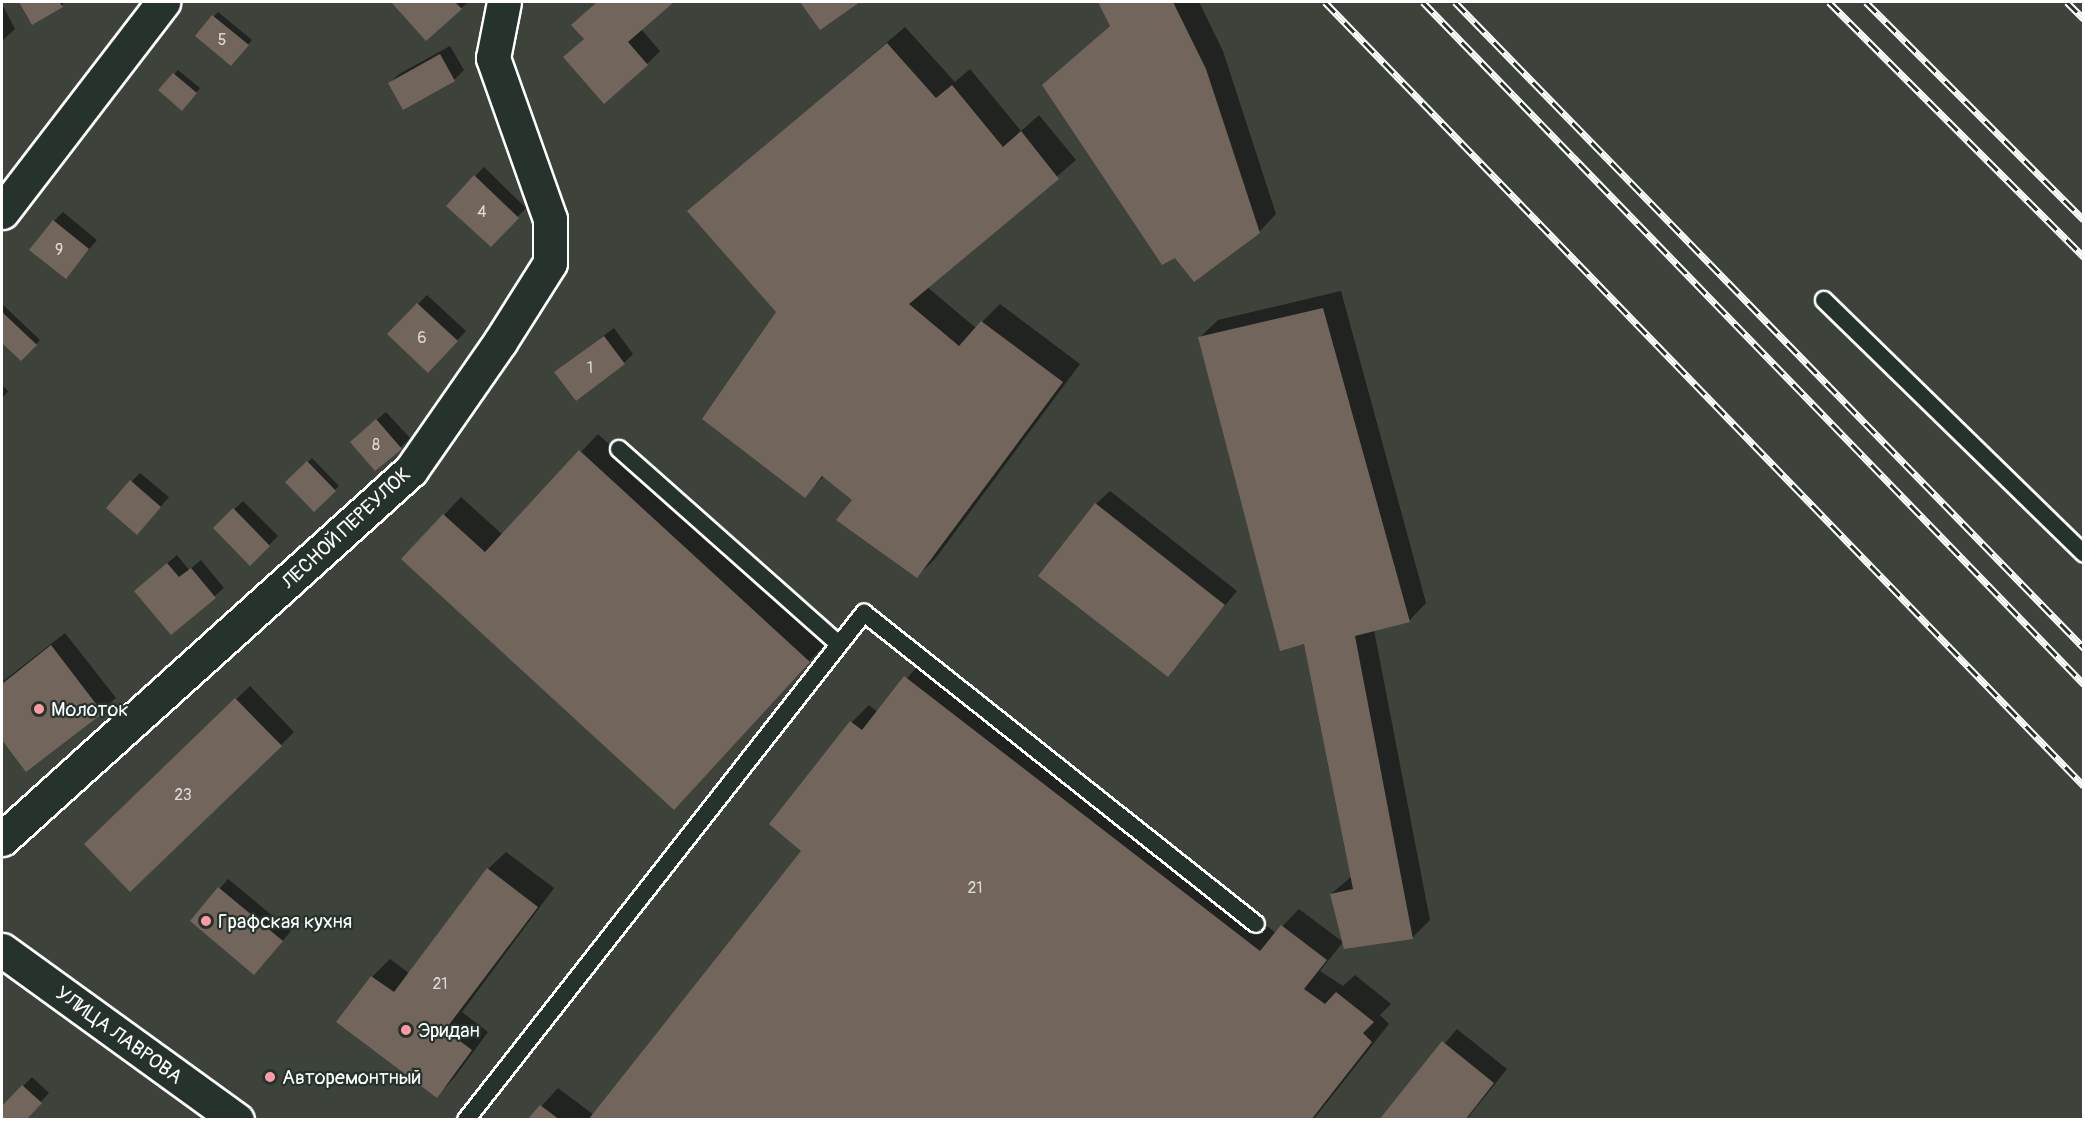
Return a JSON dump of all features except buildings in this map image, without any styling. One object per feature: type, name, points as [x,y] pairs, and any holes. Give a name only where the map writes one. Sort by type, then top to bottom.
[{"type":"street","points":[[2,212],[163,2]]},
{"type":"street","name":"ЛЕСНОЙ ПЕРЕУЛОК","points":[[2,839],[411,470],[500,342],[550,263],[550,219],[493,58],[504,2]]},
{"type":"street","name":"УЛИЦА ЛАВРОВА","points":[[2,950],[237,1119]]},
{"type":"lane","points":[[1824,300],[2084,554]]},
{"type":"lane","points":[[619,449],[839,644]]},
{"type":"lane","points":[[466,1119],[864,613],[1256,924]]},
{"type":"railway","points":[[1325,2],[2084,786]]},
{"type":"railway","points":[[1423,2],[2084,684]]},
{"type":"railway","points":[[1455,2],[2084,648]]},
{"type":"railway","points":[[1829,2],[2084,257]]},
{"type":"railway","points":[[1866,2],[2084,220]]},
{"type":"railway","points":[[2067,2],[2084,19]]},
{"type":"place","name":"Молоток","points":[[39,709]]},
{"type":"place","name":"Графская кухня","points":[[206,921]]},
{"type":"place","name":"Эридан","points":[[406,1030]]},
{"type":"place","name":"Авторемонтный","points":[[270,1077]]}]
